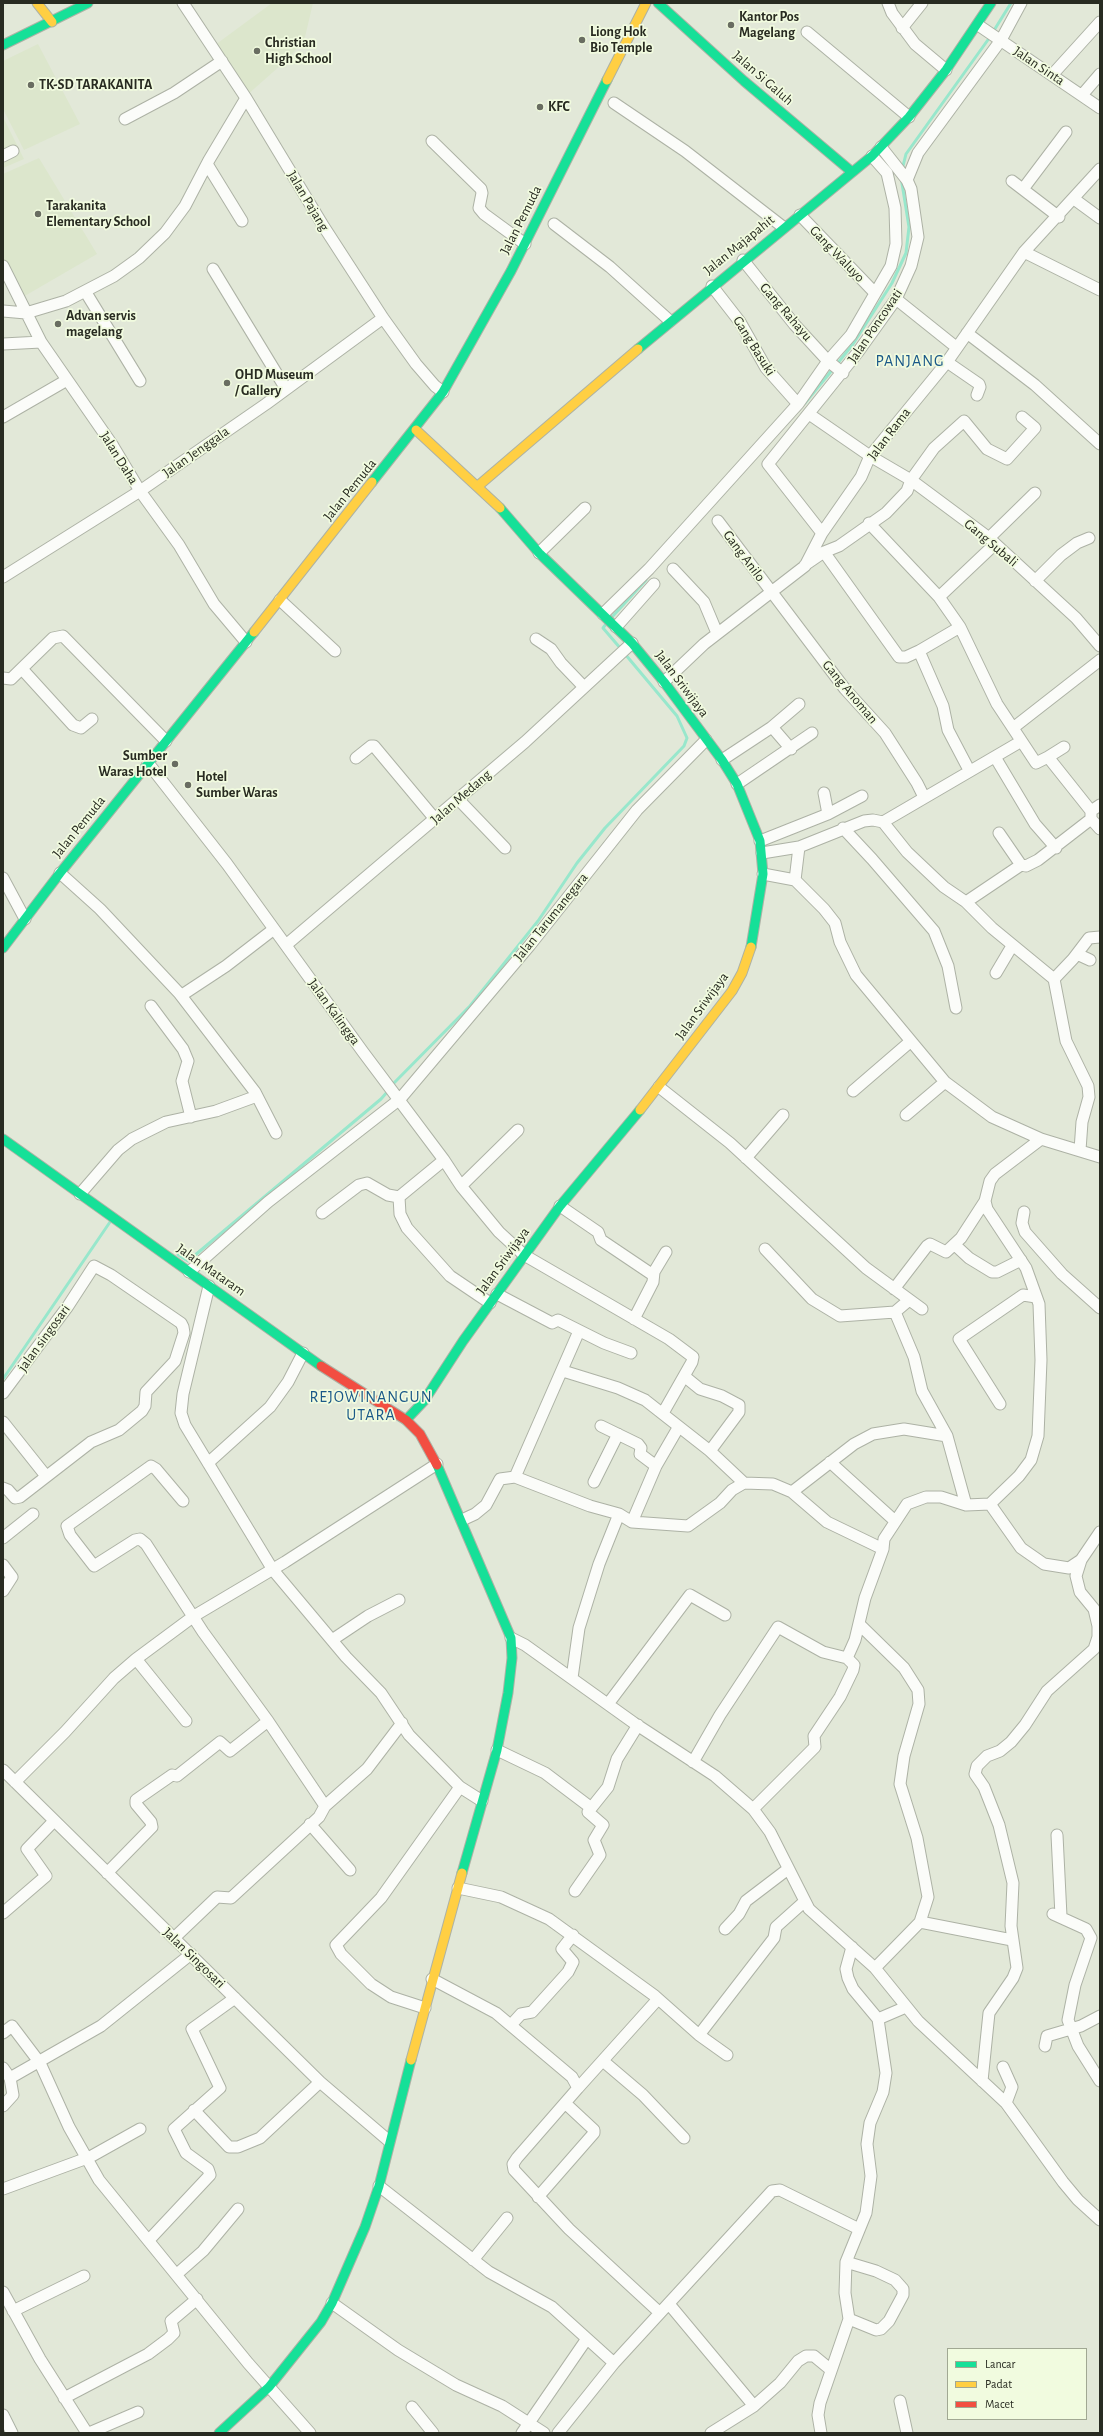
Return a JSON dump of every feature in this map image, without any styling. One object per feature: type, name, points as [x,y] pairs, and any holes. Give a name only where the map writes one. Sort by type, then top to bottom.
[{"type":"street","points":[[37,3],[52,22]]},
{"type":"street","points":[[3,45],[88,3]]},
{"type":"street","name":"Jalan Pajang","points":[[183,3],[246,98],[324,227],[383,318],[416,364],[434,386],[443,392]]},
{"type":"street","name":"Jalan Pemuda","points":[[3,948],[60,873],[416,430],[443,392],[525,244],[646,3]]},
{"type":"street","name":"Jalan Si Galuh","points":[[658,3],[744,81],[852,172]]},
{"type":"street","points":[[888,3],[892,13],[915,44],[946,70]]},
{"type":"street","points":[[902,28],[922,3]]},
{"type":"street","points":[[881,147],[906,177],[918,153],[998,39],[1021,3]]},
{"type":"street","name":"Jalan Majapahit","points":[[478,486],[670,321],[783,227],[800,215],[872,156],[909,117],[982,28],[989,4]]},
{"type":"street","points":[[1052,75],[1100,22]]},
{"type":"street","name":"Jalan Sinta","points":[[982,28],[1100,108]]},
{"type":"street","points":[[807,32],[909,117]]},
{"type":"street","points":[[124,119],[174,92],[222,61]]},
{"type":"street","points":[[1082,95],[1100,74]]},
{"type":"street","points":[[3,311],[26,313],[66,301],[114,276],[139,258],[165,234],[185,206],[207,164],[246,98]]},
{"type":"street","points":[[614,103],[685,151],[783,227]]},
{"type":"street","points":[[1023,189],[1066,132]]},
{"type":"street","points":[[432,141],[481,189],[482,193],[479,208],[484,214],[525,244]]},
{"type":"street","points":[[604,615],[649,569],[798,404],[851,335],[874,292],[891,266],[896,244],[895,208],[887,173],[872,156]]},
{"type":"street","points":[[207,164],[242,221]]},
{"type":"street","name":"Jalan Rama","points":[[664,682],[717,633],[771,590],[805,566],[822,533],[861,477],[870,456],[947,362],[956,347],[968,333],[1024,252],[1059,217],[1100,169]]},
{"type":"street","name":"Jalan Poncowati","points":[[822,533],[768,464],[809,414],[896,299],[911,266],[918,237],[911,189],[906,177]]},
{"type":"street","points":[[1012,182],[1059,217]]},
{"type":"street","points":[[1074,199],[1100,218]]},
{"type":"street","name":"Gang Waluyo","points":[[800,215],[874,292]]},
{"type":"street","points":[[554,224],[610,267],[670,321]]},
{"type":"street","points":[[1024,252],[1100,290]]},
{"type":"street","name":"Gang Rahayu","points":[[743,260],[775,301],[829,362],[841,371]]},
{"type":"street","name":"Jalan Daha","points":[[3,266],[41,342],[113,446],[140,491],[179,545],[214,604],[246,642]]},
{"type":"street","points":[[213,269],[286,389]]},
{"type":"street","name":"Gang Basuki","points":[[712,286],[740,322],[762,364],[798,404]]},
{"type":"street","points":[[85,291],[140,381]]},
{"type":"street","points":[[896,299],[956,347]]},
{"type":"street","name":"Jalan Jenggala","points":[[3,577],[140,491],[286,389],[383,318]]},
{"type":"street","points":[[968,333],[1035,385],[1100,444]]},
{"type":"street","points":[[3,344],[41,342]]},
{"type":"street","points":[[947,362],[977,382],[980,387],[977,395]]},
{"type":"street","points":[[3,417],[67,380]]},
{"type":"street","name":"Gang Subali","points":[[809,414],[870,456],[912,480],[992,541],[1076,618],[1100,646]]},
{"type":"street","points":[[805,566],[824,552],[838,546],[869,523],[886,513],[907,491],[912,480],[934,448],[964,421],[987,449],[1007,459],[1035,428],[1022,417]]},
{"type":"street","name":"Jalan Sriwijaya","points":[[406,1420],[424,1401],[493,1299],[560,1206],[659,1087],[725,1001],[742,974],[753,943],[767,875],[760,841],[736,784],[722,760],[664,682],[632,643],[539,553],[478,486],[416,430]]},
{"type":"street","points":[[939,596],[992,541],[1035,493]]},
{"type":"street","points":[[539,553],[585,508]]},
{"type":"street","name":"Gang Anilo","points":[[718,521],[771,590]]},
{"type":"street","points":[[869,523],[939,596],[960,627],[997,704],[1013,728],[1020,742],[1037,764],[1064,747]]},
{"type":"street","points":[[1035,581],[1061,555],[1077,543],[1089,538]]},
{"type":"street","points":[[824,552],[899,657],[906,657],[919,651],[960,627]]},
{"type":"street","points":[[673,570],[704,602],[717,633]]},
{"type":"street","points":[[614,626],[654,584]]},
{"type":"street","name":"Gang Anoman","points":[[771,590],[845,689],[885,733],[917,783],[924,797]]},
{"type":"street","points":[[280,600],[334,651]]},
{"type":"street","points":[[3,678],[11,679],[53,638],[63,636],[166,741]]},
{"type":"street","points":[[536,639],[551,649],[561,663],[583,686]]},
{"type":"street","name":"Jalan Medang","points":[[286,945],[525,742],[583,686],[632,643]]},
{"type":"street","points":[[919,651],[943,706],[948,730],[969,770]]},
{"type":"street","points":[[1013,728],[1100,660]]},
{"type":"street","points":[[22,669],[73,725],[82,728],[92,719]]},
{"type":"street","points":[[722,760],[772,727],[799,704]]},
{"type":"street","points":[[772,727],[791,749]]},
{"type":"street","points":[[736,784],[791,749],[812,733]]},
{"type":"street","name":"Jalan Tarumanegara","points":[[189,1272],[268,1202],[400,1099],[530,945],[637,810],[706,740]]},
{"type":"street","points":[[883,822],[969,770],[1020,742]]},
{"type":"street","points":[[356,758],[371,746],[374,746],[435,819]]},
{"type":"street","points":[[995,757],[1035,824],[1056,848]]},
{"type":"street","points":[[1048,757],[1094,812],[1100,829]]},
{"type":"street","name":"Jalan Kalingga","points":[[148,763],[286,945],[363,1052],[400,1099],[461,1186],[499,1232],[524,1255],[634,1319],[693,1357],[692,1362],[684,1376]]},
{"type":"street","points":[[824,793],[828,814]]},
{"type":"street","points":[[760,841],[828,814],[862,796]]},
{"type":"street","points":[[458,799],[505,848]]},
{"type":"street","points":[[966,902],[1021,865],[1032,864],[1056,848],[1094,812]]},
{"type":"street","points":[[762,853],[799,847],[842,828],[872,820],[883,822],[907,852],[944,887],[966,902],[1012,946],[1043,967],[1054,979],[1066,1041],[1088,1086],[1089,1097],[1082,1122],[1080,1150]]},
{"type":"street","points":[[842,828],[872,858],[934,931],[948,966],[956,1008]]},
{"type":"street","points":[[999,833],[1021,865]]},
{"type":"street","points":[[795,880],[799,847]]},
{"type":"street","points":[[60,873],[100,909],[182,996],[257,1096],[276,1133]]},
{"type":"street","points":[[767,875],[795,880],[824,909],[834,923],[840,942],[856,975],[945,1082],[992,1117],[1041,1139],[1100,1157]]},
{"type":"street","points":[[3,878],[25,919]]},
{"type":"street","points":[[182,996],[226,966],[274,929]]},
{"type":"street","points":[[1054,979],[1077,954],[1089,938],[1100,937]]},
{"type":"street","points":[[996,973],[1012,946]]},
{"type":"street","points":[[1077,954],[1090,960]]},
{"type":"street","points":[[151,1006],[183,1049],[188,1061],[182,1081],[191,1117]]},
{"type":"street","points":[[853,1091],[911,1041]]},
{"type":"street","points":[[906,1115],[945,1082]]},
{"type":"street","points":[[659,1087],[746,1158],[866,1268],[908,1301],[922,1309]]},
{"type":"street","points":[[80,1194],[118,1150],[132,1139],[166,1122],[216,1111],[257,1096]]},
{"type":"street","points":[[746,1158],[783,1115]]},
{"type":"street","points":[[461,1186],[518,1130]]},
{"type":"street","name":"Jalan Mataram","points":[[3,1139],[340,1380],[406,1420],[420,1434],[437,1464],[511,1638],[512,1658],[508,1693],[497,1750],[432,1979],[389,2141],[379,2186],[365,2228],[332,2303],[304,2345],[269,2387],[219,2433]]},
{"type":"street","points":[[894,1289],[927,1246],[930,1244],[946,1252],[954,1245],[974,1220],[985,1201],[990,1181],[999,1169],[1041,1139]]},
{"type":"street","points":[[322,1213],[359,1185],[367,1184],[388,1195],[400,1197],[444,1160]]},
{"type":"street","points":[[400,1197],[400,1214],[407,1228],[450,1276],[493,1299],[552,1323],[558,1320],[578,1331],[631,1353]]},
{"type":"street","points":[[847,1658],[860,1625],[865,1598],[884,1539],[907,1504],[926,1497],[941,1497],[966,1505],[990,1504],[1019,1476],[1031,1460],[1038,1436],[1041,1360],[1039,1304],[1021,1260],[987,1209],[985,1201]]},
{"type":"street","points":[[560,1206],[598,1232],[601,1240],[653,1275]]},
{"type":"street","points":[[1024,1212],[1022,1224],[1029,1237],[1062,1274],[1100,1308]]},
{"type":"street","points":[[954,1245],[968,1258],[992,1272],[997,1272],[1021,1260]]},
{"type":"street","points":[[765,1249],[812,1299],[840,1316],[895,1312],[908,1301]]},
{"type":"street","points":[[634,1319],[653,1282],[653,1275],[666,1252]]},
{"type":"street","name":"jalan singosari","points":[[3,1393],[96,1266],[181,1323],[184,1333],[175,1362],[146,1392],[145,1406],[142,1411],[119,1430],[91,1442],[46,1476]]},
{"type":"street","points":[[209,1286],[187,1373],[181,1413],[185,1425],[273,1570],[332,1640],[381,1694],[409,1735],[460,1787],[482,1801]]},
{"type":"street","points":[[1000,1404],[959,1339],[1023,1295],[1036,1297]]},
{"type":"street","points":[[895,1312],[914,1357],[922,1391],[947,1436],[966,1505]]},
{"type":"street","points":[[515,1477],[563,1371],[578,1331]]},
{"type":"street","points":[[208,1462],[270,1407],[288,1382],[303,1353]]},
{"type":"street","points":[[563,1371],[618,1388],[644,1400],[663,1413],[678,1428],[710,1451],[744,1483]]},
{"type":"street","points":[[663,1413],[684,1376],[700,1389],[716,1393],[739,1405],[739,1412],[710,1451]]},
{"type":"street","points":[[3,1422],[46,1476],[16,1498],[6,1488],[3,1488]]},
{"type":"street","points":[[601,1426],[641,1446],[640,1454],[656,1466]]},
{"type":"street","points":[[632,1522],[656,1466],[678,1428]]},
{"type":"street","points":[[792,1492],[854,1444],[873,1434],[904,1429],[947,1436]]},
{"type":"street","points":[[594,1482],[618,1434]]},
{"type":"street","points":[[830,1462],[895,1521]]},
{"type":"street","points":[[15,1782],[122,1670],[136,1659],[194,1616],[273,1570],[437,1464]]},
{"type":"street","points":[[183,1501],[156,1469],[151,1466],[67,1526],[70,1535],[94,1566],[140,1539],[146,1544],[325,1806]]},
{"type":"street","points":[[462,1520],[476,1514],[486,1505],[500,1479],[515,1477],[590,1506],[619,1514],[632,1522],[688,1526],[720,1503],[732,1490],[744,1483],[773,1484],[792,1492],[827,1522],[882,1549]]},
{"type":"street","points":[[990,1504],[1021,1548],[1044,1564],[1068,1568],[1081,1560]]},
{"type":"street","points":[[3,1538],[33,1514]]},
{"type":"street","points":[[572,1678],[579,1628],[599,1564],[619,1514]]},
{"type":"street","points":[[982,2081],[989,2013],[1013,1978],[1016,1968],[1012,1940],[1013,1883],[999,1825],[984,1787],[975,1774],[977,1766],[988,1756],[1000,1751],[1012,1742],[1026,1725],[1046,1691],[1094,1649],[1098,1637],[1098,1626],[1094,1609],[1080,1592],[1076,1576],[1081,1560],[1100,1532]]},
{"type":"street","points":[[3,1565],[12,1577],[3,1591]]},
{"type":"street","points":[[608,1704],[690,1595],[725,1616]]},
{"type":"street","points":[[332,1640],[368,1616],[400,1600]]},
{"type":"street","points":[[860,1625],[904,1668],[918,1690],[919,1704],[917,1716],[904,1756],[900,1784],[917,1838],[928,1897],[920,1922],[875,1968]]},
{"type":"street","points":[[693,1762],[720,1715],[778,1627],[823,1652],[847,1658],[854,1664],[853,1670],[840,1697],[814,1736],[814,1747],[753,1809]]},
{"type":"street","points":[[511,1638],[525,1645],[638,1725],[715,1776],[753,1809],[770,1832],[809,1909],[875,1968],[918,2021],[1006,2103],[1062,2182],[1078,2200],[1100,2220]]},
{"type":"street","points":[[136,1659],[186,1720]]},
{"type":"street","points":[[107,1872],[152,1827],[151,1822],[136,1804],[136,1800],[172,1774],[177,1776],[220,1742],[230,1751],[268,1721]]},
{"type":"street","points":[[174,1938],[217,1897],[231,1898],[323,1812],[325,1806],[367,1769],[402,1723]]},
{"type":"street","points":[[575,1891],[600,1855],[594,1840],[603,1826],[588,1812],[590,1807],[608,1788],[617,1759],[638,1725]]},
{"type":"street","points":[[497,1750],[545,1773],[590,1807]]},
{"type":"street","name":"Jalan Singosari","points":[[3,1770],[320,2082],[389,2141]]},
{"type":"street","points":[[425,2008],[391,1997],[372,1984],[341,1954],[336,1945],[381,1898],[460,1787]]},
{"type":"street","points":[[3,1913],[46,1876],[27,1849],[54,1821]]},
{"type":"street","points":[[310,1824],[350,1870]]},
{"type":"street","points":[[1057,1835],[1057,1915],[1086,1929],[1091,1938],[1070,2005],[1068,2020],[1078,2046],[1100,2081]]},
{"type":"street","points":[[725,1929],[739,1914],[746,1900],[788,1870]]},
{"type":"street","points":[[458,1888],[501,1897],[549,1919],[573,1935],[658,1999],[699,2036],[727,2055]]},
{"type":"street","points":[[699,2036],[774,1938],[776,1927],[805,1901]]},
{"type":"street","points":[[920,1922],[1012,1940]]},
{"type":"street","points":[[511,2025],[521,2014],[532,2012],[568,1972],[573,1962],[562,1949],[573,1935]]},
{"type":"street","points":[[821,2433],[819,2409],[849,2319],[845,2293],[846,2262],[856,2227],[866,2213],[871,2176],[868,2144],[870,2123],[883,2092],[886,2073],[878,2019],[853,1989],[848,1978],[846,1969],[852,1947]]},
{"type":"street","points":[[10,2078],[101,2026],[190,1954]]},
{"type":"street","points":[[432,1979],[496,2013],[566,2071],[578,2088]]},
{"type":"street","points":[[149,2240],[210,2175],[208,2169],[186,2153],[174,2129],[220,2088],[192,2029],[235,1998]]},
{"type":"street","points":[[658,1999],[578,2088],[513,2164],[517,2174],[538,2197],[660,2313]]},
{"type":"street","points":[[878,2019],[906,2007]]},
{"type":"street","points":[[1046,2046],[1047,2036],[1081,2026],[1100,2016]]},
{"type":"street","points":[[3,2034],[12,2026],[40,2062],[86,2158],[103,2185],[269,2387],[310,2433]]},
{"type":"street","points":[[603,2061],[643,2094],[684,2138]]},
{"type":"street","points":[[1003,2067],[1012,2087],[1006,2103]]},
{"type":"street","points":[[3,2068],[10,2078],[13,2095],[3,2106]]},
{"type":"street","points":[[194,2110],[229,2146],[238,2147],[260,2138],[320,2082]]},
{"type":"street","points":[[538,2197],[594,2134],[594,2130],[565,2103]]},
{"type":"street","points":[[3,2189],[86,2158],[140,2129]]},
{"type":"street","points":[[379,2186],[473,2260],[552,2307],[586,2340],[614,2364]]},
{"type":"street","points":[[558,2433],[614,2364],[772,2191],[780,2190],[856,2227]]},
{"type":"street","points":[[177,2274],[203,2251],[238,2209]]},
{"type":"street","points":[[473,2260],[507,2218]]},
{"type":"street","points":[[846,2262],[889,2277],[901,2284],[903,2289],[903,2295],[889,2321],[881,2329],[876,2330],[849,2319]]},
{"type":"street","points":[[13,2311],[84,2276]]},
{"type":"street","points":[[3,2292],[64,2398],[88,2433],[138,2412]]},
{"type":"street","points":[[64,2398],[148,2354],[174,2333],[171,2322],[197,2299]]},
{"type":"street","points":[[332,2303],[380,2338],[423,2366],[456,2385],[502,2406],[544,2433]]},
{"type":"street","points":[[669,2304],[754,2406]]},
{"type":"street","points":[[522,2433],[528,2422],[586,2340]]},
{"type":"street","points":[[711,2433],[754,2406],[780,2383],[798,2361],[806,2356],[814,2356],[831,2370]]},
{"type":"street","points":[[900,2401],[907,2433]]},
{"type":"street","points":[[412,2407],[433,2433]]},
{"type":"street","points":[[3,2416],[12,2433]]},
{"type":"shaded area","name":"Christian High School","points":[[272,3],[313,3],[305,37],[290,57],[246,96],[215,45]]},
{"type":"shaded area","name":"TK-SD TARAKANITA","points":[[38,44],[80,124],[24,150],[3,109],[3,61]]},
{"type":"shaded area","points":[[3,117],[24,159],[3,168]]},
{"type":"shaded area","name":"Tarakanita Elementary School","points":[[39,158],[97,254],[23,297],[3,259],[3,174]]},
{"type":"waterway","points":[[993,32],[1011,3]]},
{"type":"waterway","points":[[902,170],[906,154],[990,37]]},
{"type":"waterway","points":[[837,364],[853,344],[892,283],[906,253],[909,227],[901,177]]},
{"type":"waterway","points":[[805,403],[833,369]]},
{"type":"waterway","points":[[612,617],[646,580]]},
{"type":"waterway","points":[[606,624],[603,628],[621,649]]},
{"type":"waterway","points":[[391,1086],[470,1006],[538,921],[577,863],[605,828],[684,746],[687,738],[677,716],[625,654]]},
{"type":"waterway","points":[[178,1255],[188,1261],[381,1099],[388,1091]]},
{"type":"waterway","points":[[3,1379],[110,1222]]},
{"type":"traffic: fast","points":[[3,45],[88,3]]},
{"type":"traffic: fast","points":[[658,3],[744,81],[852,172]]},
{"type":"traffic: fast","points":[[638,349],[872,156],[909,117],[946,70],[991,3]]},
{"type":"traffic: fast","points":[[372,482],[443,392],[511,271],[607,80]]},
{"type":"traffic: fast","points":[[500,508],[539,553],[632,643],[664,682],[722,760],[737,784],[760,841],[763,874],[751,947]]},
{"type":"traffic: fast","points":[[3,948],[60,873],[254,632]]},
{"type":"traffic: fast","points":[[406,1420],[424,1401],[463,1341],[560,1206],[640,1110]]},
{"type":"traffic: fast","points":[[3,1139],[321,1366]]},
{"type":"traffic: fast","points":[[437,1465],[511,1638],[512,1658],[508,1693],[497,1750],[462,1873]]},
{"type":"traffic: fast","points":[[219,2433],[269,2387],[321,2322],[332,2303],[365,2227],[379,2186],[411,2060]]},
{"type":"traffic: slow","points":[[37,3],[52,22]]},
{"type":"traffic: slow","points":[[607,80],[646,3]]},
{"type":"traffic: slow","points":[[478,486],[638,349]]},
{"type":"traffic: slow","points":[[416,430],[500,508]]},
{"type":"traffic: slow","points":[[254,632],[372,482]]},
{"type":"traffic: slow","points":[[640,1110],[732,991],[742,973],[751,947]]},
{"type":"traffic: slow","points":[[411,2060],[462,1873]]},
{"type":"traffic: jam","points":[[321,1366],[406,1420],[420,1434],[437,1465]]},
{"type":"place","name":"Kantor Pos Magelang","points":[[731,25]]},
{"type":"place","name":"Liong Hok Bio Temple","points":[[582,40]]},
{"type":"place","name":"Christian High School","points":[[257,51]]},
{"type":"place","name":"TK-SD TARAKANITA","points":[[31,85]]},
{"type":"place","name":"KFC","points":[[540,107]]},
{"type":"place","name":"Tarakanita Elementary School","points":[[38,214]]},
{"type":"place","name":"Advan servis magelang","points":[[58,324]]},
{"type":"place","name":"OHD Museum / Gallery","points":[[227,383]]},
{"type":"place","name":"Sumber Waras Hotel","points":[[175,764]]},
{"type":"place","name":"Hotel Sumber Waras","points":[[188,785]]},
{"type":"district","name":"PANJANG","points":[[910,361]]},
{"type":"district","name":"REJOWINANGUN UTARA","points":[[371,1406]]}]
